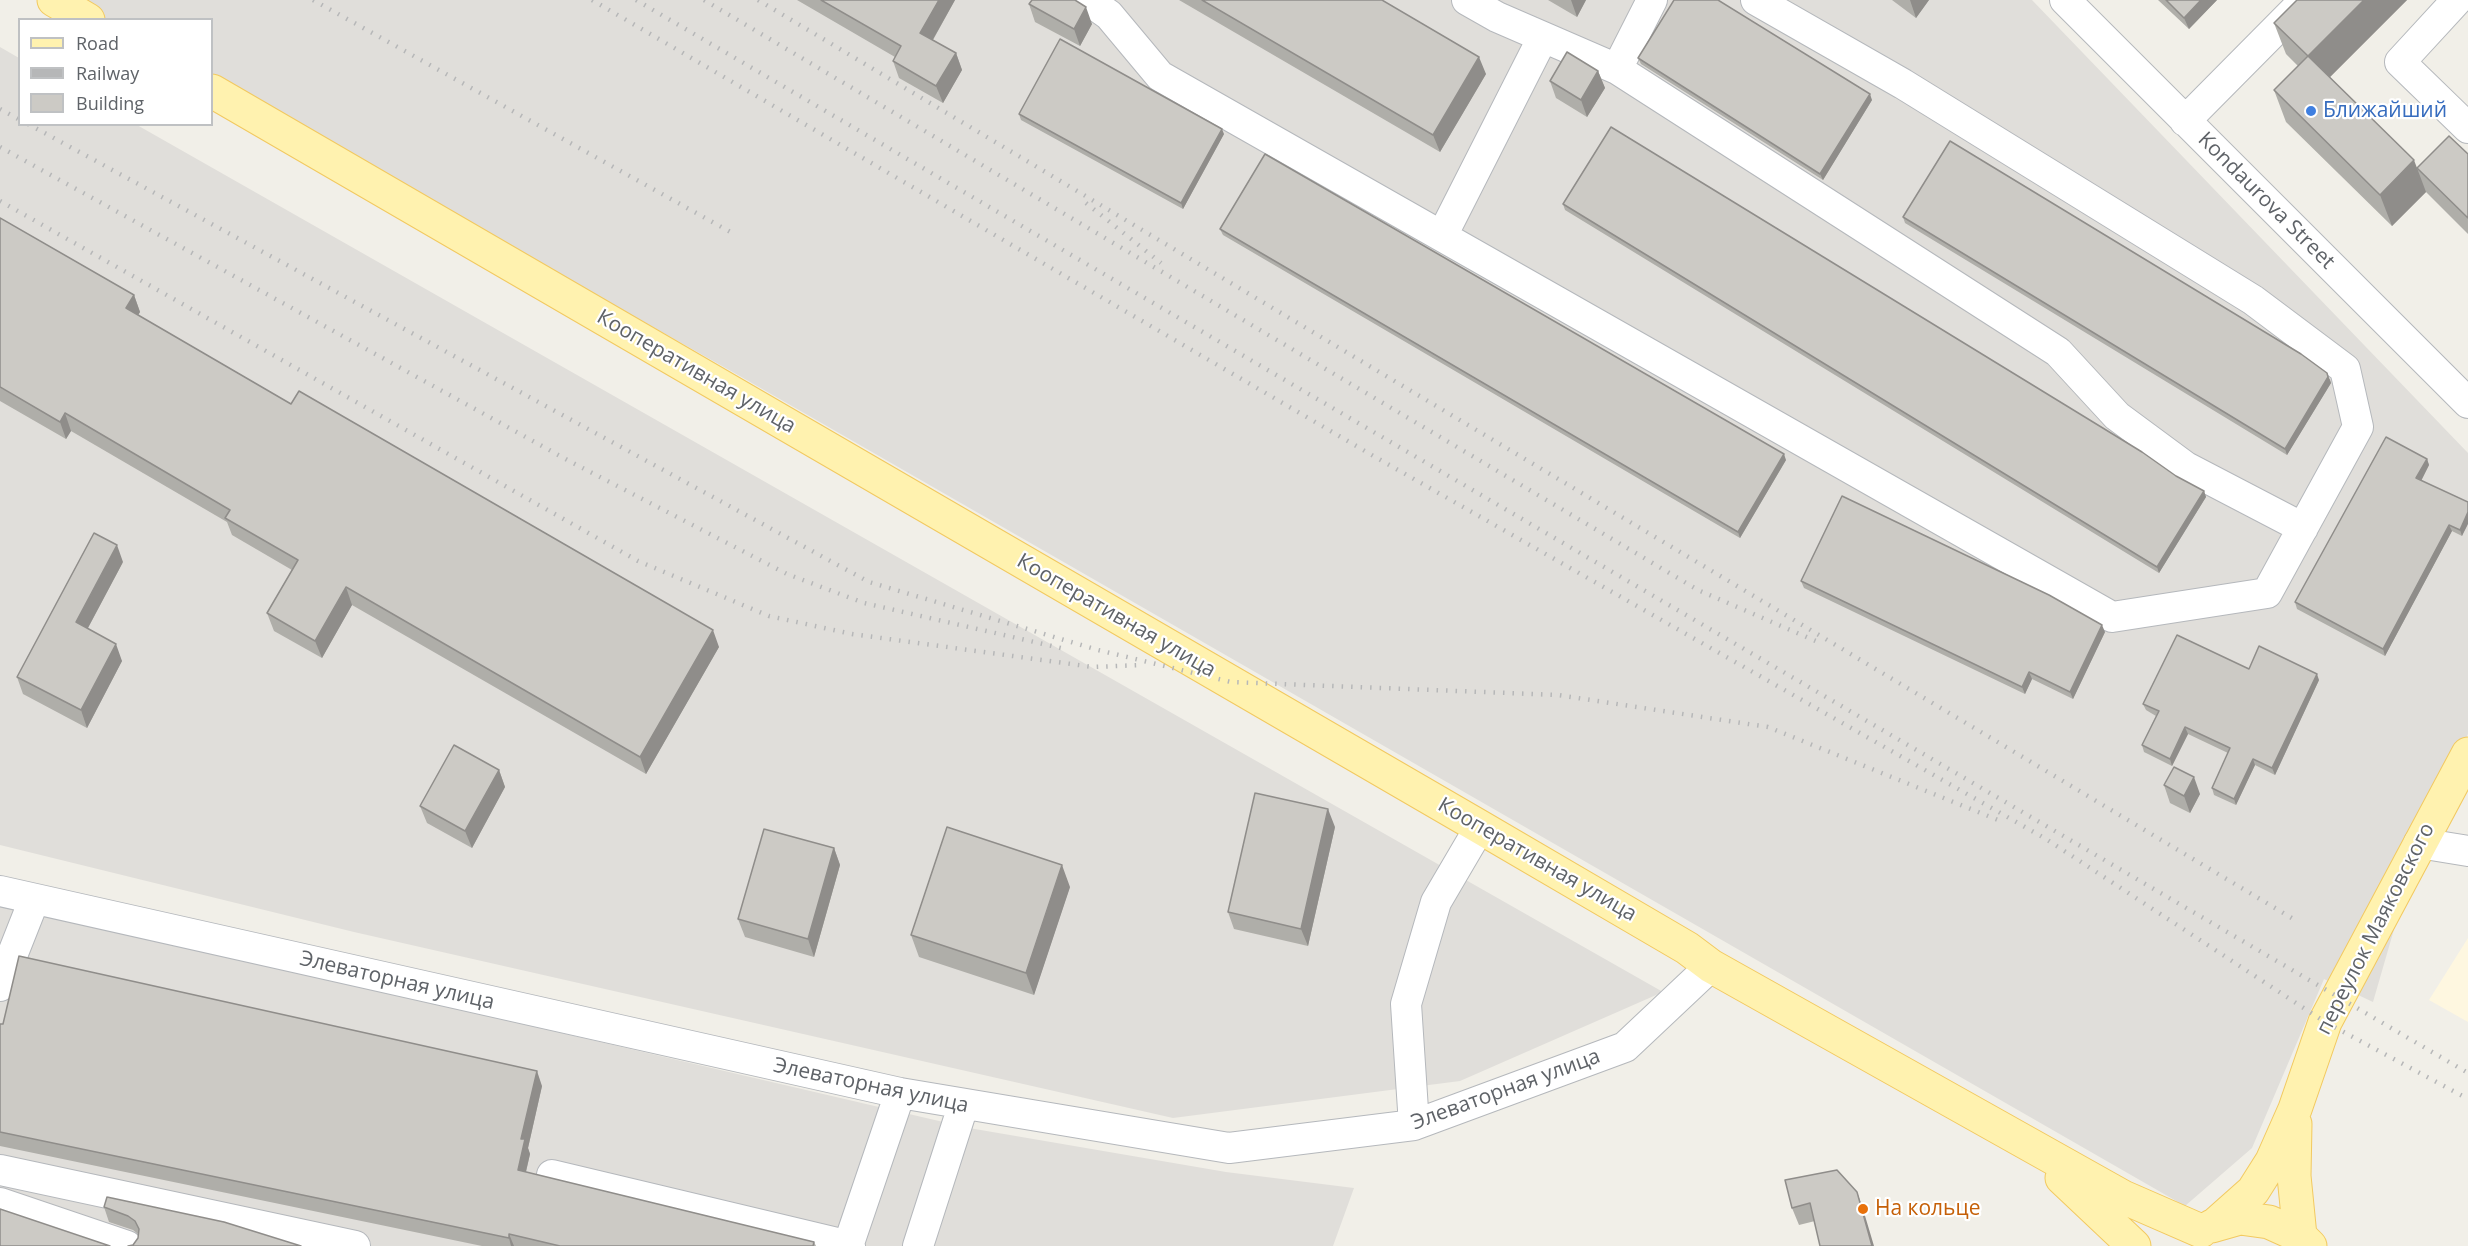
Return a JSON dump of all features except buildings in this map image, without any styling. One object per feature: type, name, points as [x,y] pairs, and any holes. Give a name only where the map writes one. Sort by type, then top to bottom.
[{"type":"main road","points":[[54,0],[85,18]]},
{"type":"main road","name":"Кооперативная улица","points":[[213,92],[1480,826],[1687,948],[1711,966],[2020,1141],[2123,1197],[2202,1234]]},
{"type":"main road","name":"переулок Маяковского","points":[[2295,1109],[2325,1022],[2468,754]]},
{"type":"main road","points":[[2202,1234],[2253,1191],[2272,1161],[2295,1109]]},
{"type":"main road","points":[[2295,1109],[2294,1176],[2305,1241]]},
{"type":"main road","name":"Кооперативная улица","points":[[2020,1141],[2134,1246]]},
{"type":"main road","points":[[2202,1234],[2240,1218],[2269,1222],[2305,1241]]},
{"type":"street","points":[[1088,0],[1109,15],[1160,76],[2112,617],[2268,593],[2358,427],[2345,369],[2253,300],[1903,84],[1756,0]]},
{"type":"street","points":[[1467,0],[1497,17],[1617,69],[2058,352],[2117,416],[2186,467],[2303,528]]},
{"type":"street","points":[[1617,69],[1652,0]]},
{"type":"street","name":"Kondaurova Street","points":[[2065,0],[2468,402]]},
{"type":"street","points":[[2185,121],[2305,0]]},
{"type":"street","points":[[2457,0],[2400,62],[2468,128]]},
{"type":"street","points":[[1442,236],[1543,37]]},
{"type":"street","points":[[1414,1125],[1406,1004],[1436,902],[1480,826]]},
{"type":"street","points":[[2420,843],[2468,851]]},
{"type":"street","name":"Элеваторная улица","points":[[0,891],[900,1093],[963,1106],[1229,1148],[1414,1125],[1625,1047],[1711,966]]},
{"type":"street","points":[[0,986],[34,900]]},
{"type":"street","points":[[552,1176],[849,1246],[900,1093]]},
{"type":"street","points":[[918,1246],[963,1106]]},
{"type":"street","points":[[0,1170],[355,1246]]},
{"type":"street","points":[[0,1203],[127,1246]]},
{"type":"shaded area","points":[[70,0],[2032,0],[2468,453],[2468,734],[2419,843],[2373,1002],[2324,979],[2252,1148],[2185,1206],[731,371],[213,80],[213,18],[103,18]]},
{"type":"shaded area","points":[[0,47],[18,57],[18,126],[139,126],[1663,992],[1460,1081],[1173,1118],[354,932],[0,845]]},
{"type":"shaded area","points":[[0,902],[969,1128],[1226,1172],[1354,1188],[1333,1246],[0,1246]]},
{"type":"shaded area","points":[[2468,938],[2468,1022],[2429,1000]]},
{"type":"railway","points":[[313,0],[734,234]]},
{"type":"railway","points":[[592,0],[1370,454],[2046,839],[2325,1022],[2468,1099]]},
{"type":"railway","points":[[636,0],[2468,1073]]},
{"type":"railway","points":[[704,0],[1698,590],[1818,642]]},
{"type":"railway","points":[[758,0],[2295,920]]},
{"type":"railway","points":[[0,109],[18,119]]},
{"type":"railway","points":[[32,126],[869,582],[1098,650],[1231,682],[1558,695],[1768,727],[1998,820]]},
{"type":"railway","points":[[0,147],[571,462],[787,574],[864,603],[1065,649]]},
{"type":"railway","points":[[0,201],[638,561],[769,616],[852,634],[1093,667],[1141,665]]},
{"type":"railway","points":[[1086,203],[1161,263]]},
{"type":"place","name":"Ближайший","points":[[2311,111]]},
{"type":"place","name":"На кольце","points":[[1863,1209]]}]
